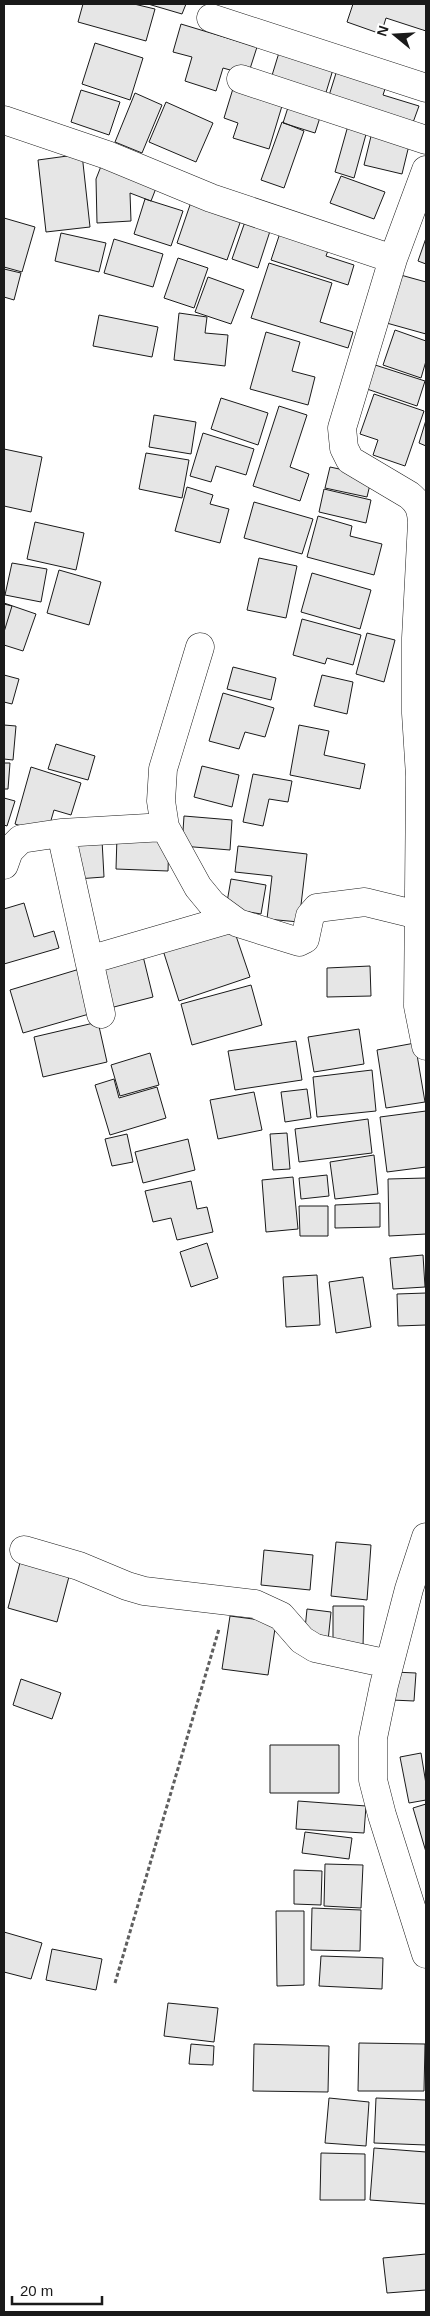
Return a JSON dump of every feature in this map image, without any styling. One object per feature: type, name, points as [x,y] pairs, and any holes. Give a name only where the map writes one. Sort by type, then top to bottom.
[{"type":"street","points":[[211,18],[426,88]]},
{"type":"street","points":[[241,79],[426,140]]},
{"type":"street","points":[[4,120],[107,155],[212,198],[393,258]]},
{"type":"street","points":[[426,170],[393,258],[342,428],[344,448],[350,460],[409,495],[417,502],[421,510],[421,638],[416,713],[420,776],[418,1006],[426,1046]]},
{"type":"street","points":[[200,647],[162,769],[161,800],[165,827],[204,896],[230,919],[250,928],[300,942],[305,939],[310,916],[317,908],[365,902],[418,915]]},
{"type":"street","points":[[4,865],[9,851],[21,839],[62,833],[165,827]]},
{"type":"street","points":[[62,833],[101,1014]]},
{"type":"street","points":[[89,960],[230,919]]},
{"type":"street","points":[[426,1537],[409,1589],[389,1664],[373,1738],[373,1780],[426,1954]]},
{"type":"street","points":[[24,1550],[79,1566],[144,1591],[228,1599],[255,1604],[272,1610],[289,1623],[302,1640],[316,1648],[389,1664]]},
{"type":"path","points":[[115,1983],[228,1599]]},
{"type":"building","points":[[83,4],[134,4],[155,9],[146,41],[78,22]]},
{"type":"building","points":[[148,4],[186,4],[182,14]]},
{"type":"building","points":[[353,4],[426,4],[426,31],[386,18],[381,34],[347,22]]},
{"type":"building","points":[[181,24],[257,47],[248,75],[223,68],[216,91],[185,81],[192,57],[173,52]]},
{"type":"building","points":[[95,43],[143,58],[130,100],[82,84]]},
{"type":"building","points":[[281,46],[335,63],[324,99],[270,82]]},
{"type":"building","points":[[337,70],[386,86],[383,95],[419,106],[411,128],[327,102]]},
{"type":"building","points":[[235,82],[285,96],[269,149],[233,138],[238,123],[224,118]]},
{"type":"building","points":[[81,90],[120,102],[109,135],[71,122]]},
{"type":"building","points":[[135,93],[162,105],[142,153],[115,142]]},
{"type":"building","points":[[291,98],[323,108],[315,133],[283,123]]},
{"type":"building","points":[[166,102],[213,123],[196,162],[149,142]]},
{"type":"building","points":[[282,122],[304,131],[284,188],[261,180]]},
{"type":"building","points":[[349,122],[368,127],[354,178],[335,172]]},
{"type":"building","points":[[373,128],[411,137],[402,174],[364,165]]},
{"type":"building","points":[[82,154],[90,227],[46,232],[38,160]]},
{"type":"building","points":[[105,156],[160,178],[151,201],[130,193],[131,221],[97,223],[96,179]]},
{"type":"building","points":[[341,176],[385,192],[374,219],[330,203]]},
{"type":"building","points":[[145,199],[183,211],[171,246],[134,234]]},
{"type":"building","points":[[191,202],[241,220],[227,260],[177,243]]},
{"type":"building","points":[[247,216],[272,225],[258,268],[232,259]]},
{"type":"building","points":[[4,218],[35,227],[22,272],[4,267]]},
{"type":"building","points":[[282,227],[331,242],[326,256],[354,265],[348,285],[271,260]]},
{"type":"building","points":[[61,233],[106,243],[99,272],[55,261]]},
{"type":"building","points":[[426,238],[426,264],[418,261]]},
{"type":"building","points":[[114,239],[163,254],[153,287],[104,273]]},
{"type":"building","points":[[178,258],[208,268],[194,308],[164,298]]},
{"type":"building","points":[[269,263],[332,283],[320,322],[353,332],[348,348],[251,318]]},
{"type":"building","points":[[4,269],[21,273],[14,300],[4,297]]},
{"type":"building","points":[[397,274],[426,282],[426,334],[383,322]]},
{"type":"building","points":[[208,277],[244,290],[231,324],[195,312]]},
{"type":"building","points":[[179,313],[207,317],[205,333],[228,335],[225,366],[174,360]]},
{"type":"building","points":[[99,315],[158,327],[152,357],[93,346]]},
{"type":"building","points":[[395,330],[426,341],[426,361],[421,378],[383,365]]},
{"type":"building","points":[[266,332],[300,342],[292,371],[315,377],[308,405],[250,389]]},
{"type":"building","points":[[372,364],[425,381],[417,406],[364,388]]},
{"type":"building","points":[[374,394],[424,411],[405,466],[373,455],[378,440],[360,434]]},
{"type":"building","points":[[221,398],[268,413],[258,445],[211,429]]},
{"type":"building","points":[[279,406],[307,415],[290,467],[309,474],[300,501],[253,486]]},
{"type":"building","points":[[154,415],[196,422],[191,454],[149,447]]},
{"type":"building","points":[[426,420],[426,446],[419,443]]},
{"type":"building","points":[[203,433],[254,449],[246,475],[216,466],[211,482],[190,476]]},
{"type":"building","points":[[4,449],[42,457],[31,512],[4,506]]},
{"type":"building","points":[[146,453],[189,460],[182,498],[139,489]]},
{"type":"building","points":[[330,467],[372,476],[367,497],[325,488]]},
{"type":"building","points":[[187,487],[213,495],[210,504],[229,509],[220,543],[175,531]]},
{"type":"building","points":[[324,489],[371,500],[366,523],[319,512]]},
{"type":"building","points":[[254,502],[313,519],[302,554],[244,538]]},
{"type":"building","points":[[318,516],[352,526],[350,536],[382,544],[374,575],[307,557]]},
{"type":"building","points":[[35,522],[84,533],[76,570],[27,559]]},
{"type":"building","points":[[259,558],[297,566],[286,618],[247,610]]},
{"type":"building","points":[[12,563],[47,569],[41,602],[5,595]]},
{"type":"building","points":[[59,570],[101,582],[89,625],[47,613]]},
{"type":"building","points":[[312,573],[371,590],[360,629],[301,612]]},
{"type":"building","points":[[4,603],[36,614],[23,651],[4,645]]},
{"type":"building","points":[[4,604],[12,606],[4,632]]},
{"type":"building","points":[[302,619],[361,635],[353,665],[327,658],[325,664],[293,655]]},
{"type":"building","points":[[367,633],[395,640],[384,682],[356,674]]},
{"type":"building","points":[[233,667],[276,678],[271,700],[227,689]]},
{"type":"building","points":[[4,675],[19,679],[12,704],[4,702]]},
{"type":"building","points":[[322,675],[353,682],[347,714],[314,706]]},
{"type":"building","points":[[223,693],[274,708],[265,737],[245,732],[239,749],[209,741]]},
{"type":"building","points":[[4,725],[16,726],[13,760],[4,759]]},
{"type":"building","points":[[299,725],[329,731],[324,755],[365,764],[360,789],[290,775]]},
{"type":"building","points":[[56,744],[95,756],[88,780],[48,769]]},
{"type":"building","points":[[4,763],[10,763],[8,789],[4,789]]},
{"type":"building","points":[[202,766],[239,775],[232,807],[194,797]]},
{"type":"building","points":[[31,767],[81,783],[71,815],[54,810],[47,834],[15,824]]},
{"type":"building","points":[[253,774],[292,781],[288,802],[269,799],[263,826],[243,822]]},
{"type":"building","points":[[4,798],[15,801],[7,826],[4,825]]},
{"type":"building","points":[[184,816],[232,820],[230,850],[182,846]]},
{"type":"building","points":[[117,836],[169,838],[168,871],[116,869]]},
{"type":"building","points":[[102,840],[104,877],[77,879],[76,841]]},
{"type":"building","points":[[238,846],[307,854],[299,922],[267,919],[272,876],[235,872]]},
{"type":"building","points":[[231,879],[266,885],[261,914],[226,908]]},
{"type":"building","points":[[24,903],[34,937],[54,931],[59,948],[4,964],[4,909]]},
{"type":"building","points":[[232,924],[250,977],[179,1001],[162,947]]},
{"type":"building","points":[[143,956],[153,997],[110,1008],[100,967]]},
{"type":"building","points":[[370,966],[371,996],[327,997],[327,968]]},
{"type":"building","points":[[83,968],[96,1012],[23,1033],[10,990]]},
{"type":"building","points":[[251,985],[262,1025],[192,1045],[181,1004]]},
{"type":"building","points":[[98,1022],[107,1062],[43,1077],[34,1037]]},
{"type":"building","points":[[359,1029],[364,1064],[314,1072],[308,1037]]},
{"type":"building","points":[[296,1041],[302,1080],[235,1090],[228,1051]]},
{"type":"building","points":[[415,1043],[425,1102],[386,1108],[377,1050]]},
{"type":"building","points":[[150,1053],[159,1085],[120,1096],[111,1065]]},
{"type":"building","points":[[372,1070],[376,1111],[317,1117],[313,1077]]},
{"type":"building","points":[[114,1079],[119,1098],[157,1087],[166,1118],[110,1135],[95,1085]]},
{"type":"building","points":[[307,1089],[311,1118],[285,1122],[281,1092]]},
{"type":"building","points":[[254,1092],[262,1130],[218,1139],[210,1100]]},
{"type":"building","points":[[426,1111],[426,1167],[387,1172],[380,1117]]},
{"type":"building","points":[[368,1119],[372,1153],[299,1162],[295,1129]]},
{"type":"building","points":[[287,1133],[290,1169],[273,1170],[270,1134]]},
{"type":"building","points":[[127,1134],[133,1162],[112,1166],[105,1139]]},
{"type":"building","points":[[188,1139],[195,1170],[143,1183],[135,1152]]},
{"type":"building","points":[[374,1155],[378,1194],[335,1199],[330,1162]]},
{"type":"building","points":[[327,1175],[329,1196],[301,1199],[299,1178]]},
{"type":"building","points":[[293,1177],[298,1229],[266,1232],[262,1180]]},
{"type":"building","points":[[426,1178],[426,1234],[389,1236],[388,1179]]},
{"type":"building","points":[[191,1181],[197,1209],[207,1207],[213,1232],[177,1240],[171,1218],[153,1222],[145,1191]]},
{"type":"building","points":[[380,1203],[380,1227],[335,1228],[335,1205]]},
{"type":"building","points":[[299,1206],[328,1206],[328,1236],[300,1236]]},
{"type":"building","points":[[207,1243],[218,1278],[191,1287],[180,1252]]},
{"type":"building","points":[[423,1255],[425,1287],[393,1289],[390,1258]]},
{"type":"building","points":[[317,1275],[320,1325],[286,1327],[283,1277]]},
{"type":"building","points":[[363,1277],[371,1327],[336,1333],[329,1282]]},
{"type":"building","points":[[426,1293],[426,1325],[398,1326],[397,1294]]},
{"type":"building","points":[[336,1542],[371,1545],[367,1600],[331,1596]]},
{"type":"building","points":[[264,1550],[313,1555],[310,1590],[261,1585]]},
{"type":"building","points":[[22,1555],[71,1569],[57,1622],[8,1608]]},
{"type":"building","points":[[333,1606],[364,1606],[363,1647],[333,1646]]},
{"type":"building","points":[[307,1609],[331,1612],[328,1641],[304,1639]]},
{"type":"building","points":[[230,1616],[276,1622],[268,1675],[222,1669]]},
{"type":"building","points":[[394,1672],[416,1673],[414,1701],[392,1700]]},
{"type":"building","points":[[21,1679],[61,1693],[52,1719],[13,1705]]},
{"type":"building","points":[[270,1745],[339,1745],[339,1793],[270,1793]]},
{"type":"building","points":[[421,1753],[426,1784],[426,1800],[409,1803],[400,1757]]},
{"type":"building","points":[[298,1801],[366,1806],[364,1833],[296,1829]]},
{"type":"building","points":[[426,1804],[426,1852],[413,1808]]},
{"type":"building","points":[[305,1832],[352,1838],[349,1859],[302,1853]]},
{"type":"building","points":[[325,1864],[363,1865],[361,1908],[324,1906]]},
{"type":"building","points":[[294,1870],[322,1871],[321,1905],[294,1904]]},
{"type":"building","points":[[312,1908],[361,1910],[360,1951],[311,1950]]},
{"type":"building","points":[[276,1911],[304,1911],[304,1985],[277,1986]]},
{"type":"building","points":[[4,1932],[42,1943],[31,1979],[4,1972]]},
{"type":"building","points":[[52,1949],[102,1959],[96,1990],[46,1980]]},
{"type":"building","points":[[321,1956],[383,1958],[382,1989],[319,1986]]},
{"type":"building","points":[[168,2003],[218,2008],[214,2042],[164,2036]]},
{"type":"building","points":[[359,2043],[425,2044],[424,2091],[358,2091]]},
{"type":"building","points":[[191,2044],[214,2046],[213,2065],[189,2064]]},
{"type":"building","points":[[254,2044],[329,2046],[328,2092],[253,2091]]},
{"type":"building","points":[[329,2098],[369,2102],[366,2146],[325,2143]]},
{"type":"building","points":[[376,2098],[426,2100],[426,2145],[374,2143]]},
{"type":"building","points":[[374,2148],[426,2152],[426,2204],[370,2200]]},
{"type":"building","points":[[321,2153],[365,2154],[365,2200],[320,2200]]},
{"type":"building","points":[[426,2254],[426,2290],[387,2293],[383,2258]]}]
